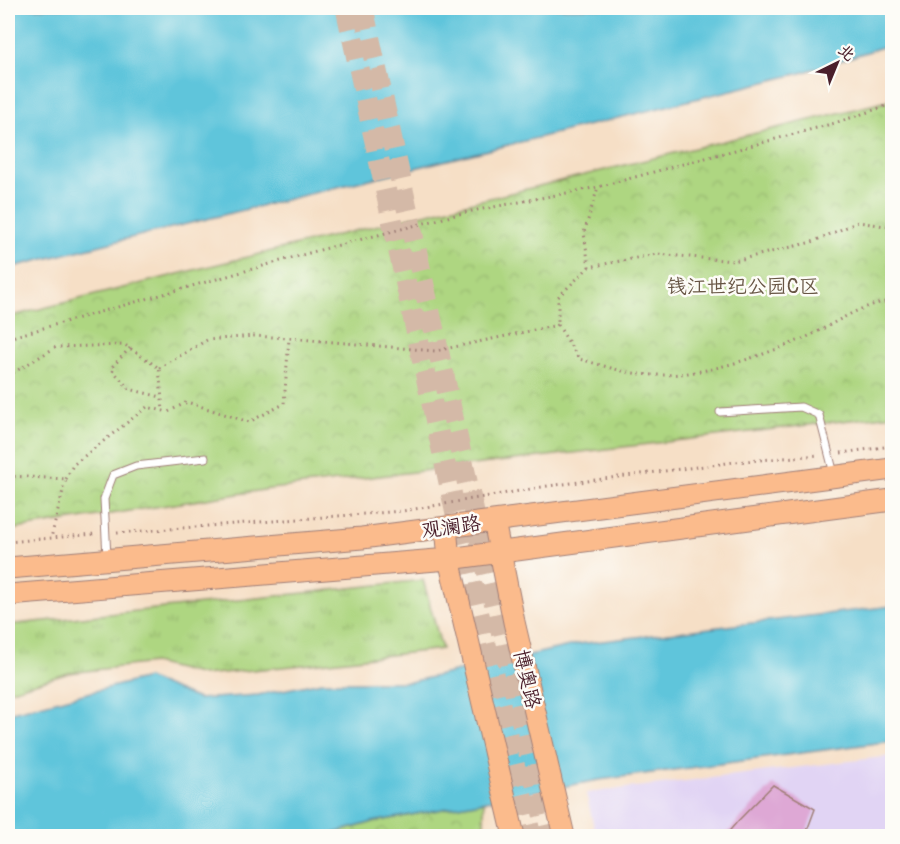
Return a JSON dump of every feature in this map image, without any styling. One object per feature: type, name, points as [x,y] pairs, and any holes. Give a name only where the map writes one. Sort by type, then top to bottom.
[{"type":"main road","name":"观澜路","points":[[8,568],[363,538],[892,469]]},
{"type":"main road","name":"观澜路","points":[[8,595],[449,559],[892,500]]},
{"type":"main road","name":"博奥路","points":[[494,521],[562,830]]},
{"type":"main road","points":[[446,527],[449,559],[514,837]]},
{"type":"lane","points":[[720,412],[801,406],[819,415],[835,476]]},
{"type":"lane","points":[[108,560],[104,499],[113,475],[136,466],[205,458]]},
{"type":"path","points":[[8,338],[316,251],[455,215],[598,188],[835,123],[892,104]]},
{"type":"path","points":[[589,267],[585,232],[598,188]]},
{"type":"path","points":[[892,227],[858,222],[812,242],[734,261],[657,254],[589,267],[558,297],[558,325],[579,359],[639,374],[672,375],[720,367],[801,339],[855,311],[892,301]]},
{"type":"path","points":[[159,368],[207,340],[254,336],[435,351],[558,325]]},
{"type":"path","points":[[51,538],[66,479],[73,465],[147,407],[168,412],[187,402],[249,422],[284,404],[289,338]]},
{"type":"path","points":[[8,376],[57,347],[125,345],[159,368],[163,411]]},
{"type":"path","points":[[130,348],[111,368],[129,389],[162,398]]},
{"type":"path","points":[[8,542],[403,511],[548,486],[735,462],[892,446]]},
{"type":"path","points":[[8,476],[66,479]]},
{"type":"shaded area","points":[[892,756],[892,836],[596,836],[586,793]]},
{"type":"green space","name":"钱江世纪公园C区","points":[[892,100],[892,415],[270,489],[8,530],[8,317]]},
{"type":"green space","points":[[423,580],[442,649],[203,675],[153,663],[69,673],[8,691],[8,625]]},
{"type":"green space","points":[[484,801],[484,829],[480,836],[324,836],[373,822]]},
{"type":"water","points":[[8,8],[892,8],[892,44],[801,73],[8,268]]},
{"type":"water","points":[[892,606],[892,741],[599,780],[373,822],[324,836],[8,836],[8,713],[147,678],[198,699],[258,695],[322,682],[410,682],[578,644]]},
{"type":"building","points":[[773,785],[815,809],[805,836],[725,836],[737,822]]},
{"type":"tunnel","points":[[346,8],[462,542],[531,836]]},
{"type":"tunnel","points":[[363,8],[480,540],[548,836]]}]
